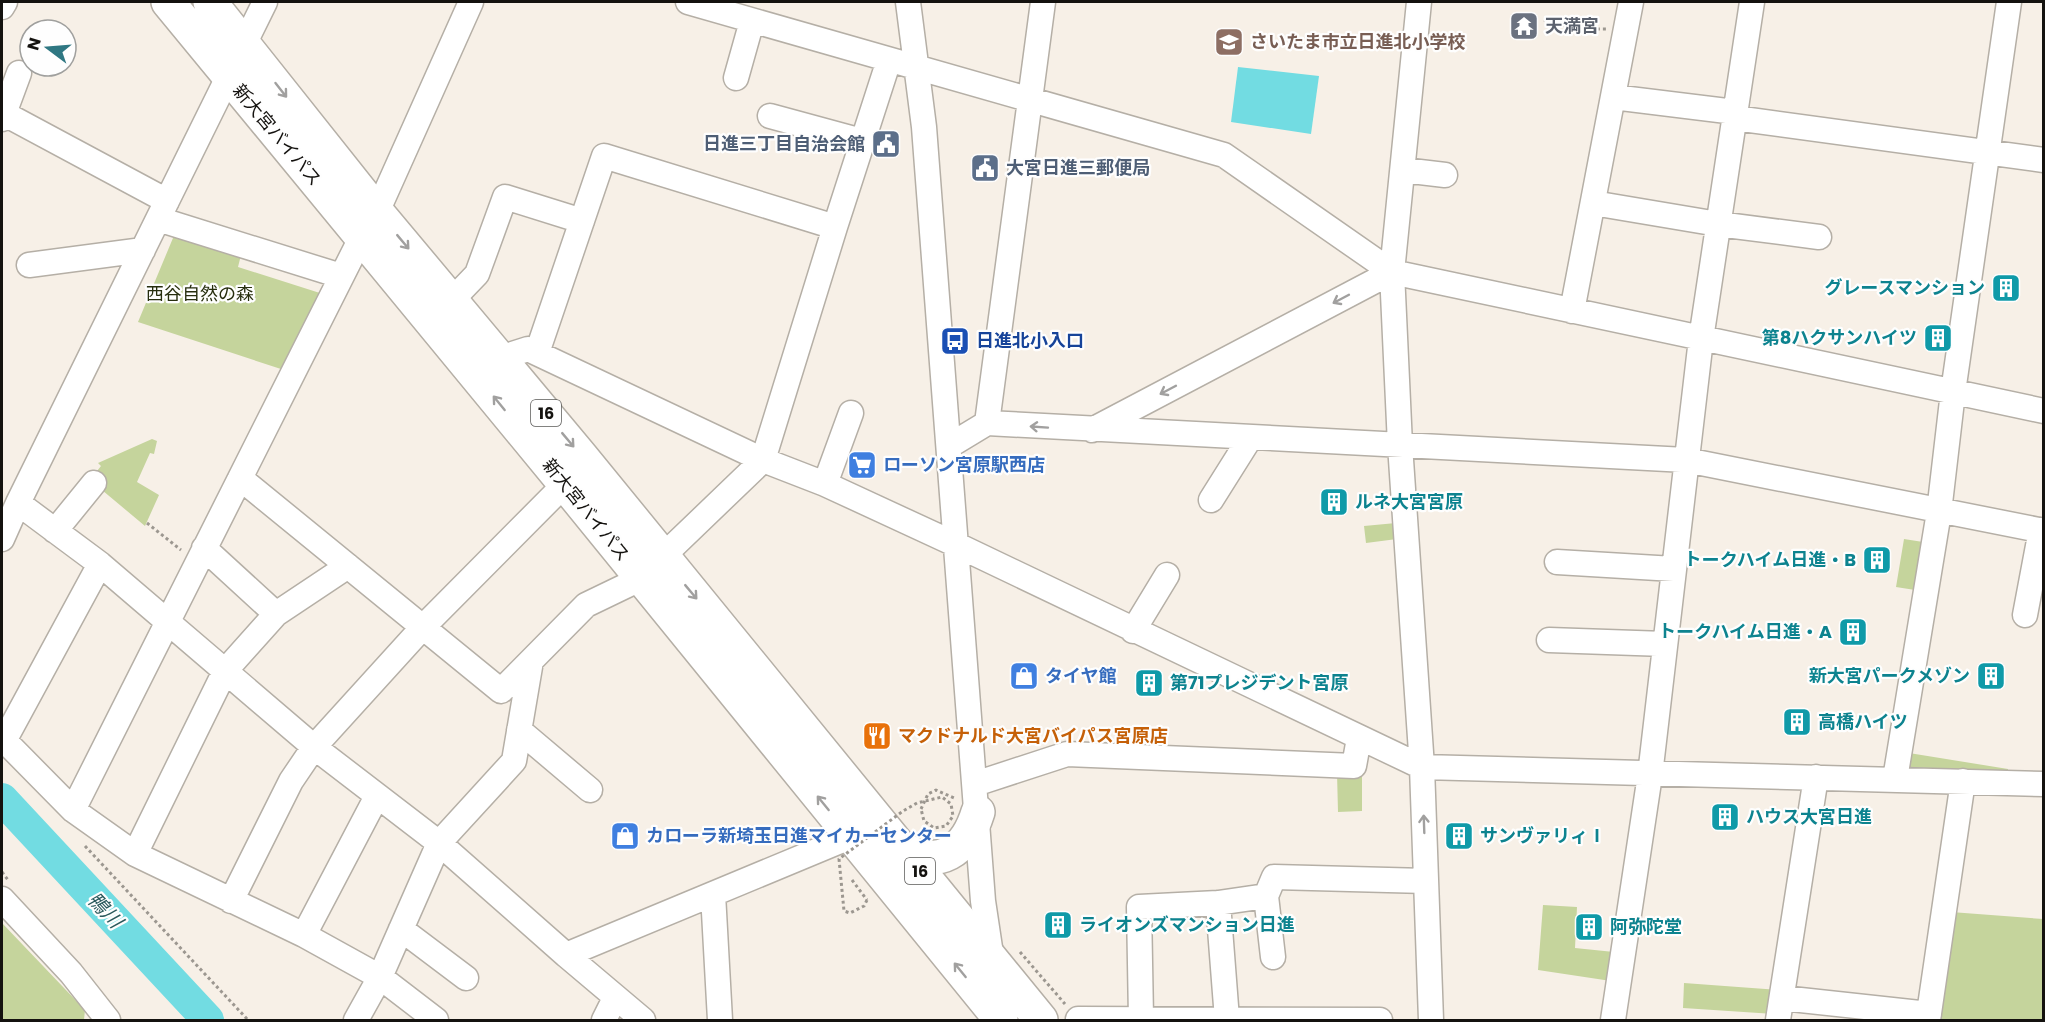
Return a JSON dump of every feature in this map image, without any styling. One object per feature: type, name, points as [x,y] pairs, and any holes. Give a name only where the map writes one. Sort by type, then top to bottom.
[{"type":"highway","name":"新大宮バイパス","points":[[168,2],[228,77],[369,224],[452,300],[500,358],[652,568],[838,842],[998,1019]]},
{"type":"highway","name":"新大宮バイパス","points":[[210,2],[244,45],[369,224],[565,484],[652,568],[900,847],[1005,955],[1041,1020]]},
{"type":"highway","points":[[900,847],[921,857],[944,856],[969,837],[971,801]]},
{"type":"street","points":[[2,7],[5,2]]},
{"type":"street","points":[[2,540],[18,503],[265,2]]},
{"type":"street","points":[[73,810],[369,224],[471,2]]},
{"type":"street","points":[[688,2],[1224,155],[1392,272],[2043,411]]},
{"type":"street","points":[[908,2],[918,68],[957,545],[971,801],[983,901],[1005,955],[998,1019]]},
{"type":"street","points":[[987,423],[1043,2]]},
{"type":"street","points":[[1419,2],[1392,272],[1400,446],[1422,767],[1431,1020]]},
{"type":"street","points":[[1572,311],[1631,2]]},
{"type":"street","points":[[1613,1020],[1650,775],[1701,339],[1752,2]]},
{"type":"street","points":[[1895,779],[1939,512],[1953,392],[2009,2]]},
{"type":"street","points":[[736,78],[752,21]]},
{"type":"street","points":[[240,478],[501,691],[586,605],[652,568],[763,460],[889,60]]},
{"type":"street","points":[[18,76],[2,116],[163,210],[341,276]]},
{"type":"street","points":[[1613,97],[2043,160]]},
{"type":"street","points":[[770,116],[862,141]]},
{"type":"street","points":[[537,353],[604,156],[835,227]]},
{"type":"street","points":[[1403,170],[1445,175]]},
{"type":"street","points":[[452,300],[477,274],[506,197],[582,221]]},
{"type":"street","points":[[1593,203],[1718,224],[1820,237]]},
{"type":"street","points":[[29,265],[143,250]]},
{"type":"street","points":[[1090,431],[1392,272]]},
{"type":"street","points":[[500,358],[528,349],[763,460],[825,484],[957,545],[1422,767],[2043,784]]},
{"type":"street","points":[[825,484],[850,413]]},
{"type":"street","points":[[949,446],[987,423],[1090,431],[1686,460],[1939,512],[2042,530],[2025,615]]},
{"type":"street","points":[[1211,500],[1250,438]]},
{"type":"street","points":[[55,531],[94,483]]},
{"type":"street","points":[[231,901],[291,781],[314,747],[423,627],[565,484]]},
{"type":"street","points":[[18,503],[100,564],[314,747],[439,843],[643,1020]]},
{"type":"street","points":[[201,555],[276,614]]},
{"type":"street","points":[[1557,562],[1674,569]]},
{"type":"street","points":[[100,564],[3,740],[73,810],[135,854],[304,935],[380,977],[436,1020]]},
{"type":"street","points":[[135,854],[225,671],[276,614],[348,566]]},
{"type":"street","points":[[1133,631],[1167,575]]},
{"type":"street","points":[[1549,640],[1665,644]]},
{"type":"street","points":[[356,1020],[380,977],[439,843],[513,761],[531,661]]},
{"type":"street","points":[[519,730],[590,790]]},
{"type":"street","points":[[971,801],[1067,754],[1354,766],[1359,738]]},
{"type":"street","points":[[1816,777],[1780,1009],[1928,1017],[1963,781]]},
{"type":"street","points":[[304,935],[377,796]]},
{"type":"street","points":[[566,955],[838,842]]},
{"type":"street","points":[[1272,957],[1266,896],[1274,877],[1426,881]]},
{"type":"street","points":[[713,894],[720,1020]]},
{"type":"street","points":[[1141,1018],[1139,907],[1218,903],[1266,896]]},
{"type":"street","points":[[2,899],[71,973],[108,1020]]},
{"type":"street","points":[[1218,903],[1227,1019]]},
{"type":"street","points":[[401,929],[466,978]]},
{"type":"street","points":[[604,1020],[615,998]]},
{"type":"street","points":[[1078,1019],[1380,1020]]},
{"type":"path","points":[[1544,20],[1580,29],[1626,29]]},
{"type":"path","points":[[147,523],[201,555]]},
{"type":"path","points":[[851,878],[867,900],[864,906],[850,914],[844,911],[838,859],[903,811],[926,800],[935,796],[947,800],[953,810],[953,816],[946,826],[934,828],[924,821],[921,809],[928,794],[936,790],[971,801]]},
{"type":"path","points":[[838,842],[833,860],[846,871]]},
{"type":"path","points":[[84,844],[248,1020]]},
{"type":"path","points":[[1005,955],[1078,1019]]},
{"type":"green space","name":"西谷自然の森","points":[[178,226],[243,247],[238,267],[323,294],[284,370],[138,322]]},
{"type":"green space","points":[[152,439],[157,441],[154,454],[150,453],[137,482],[159,495],[145,526],[90,480],[101,466],[98,463]]},
{"type":"green space","points":[[1396,523],[1397,539],[1366,543],[1364,526]]},
{"type":"green space","points":[[1904,539],[1923,542],[1915,590],[1896,587]]},
{"type":"green space","points":[[1909,753],[2008,769],[2008,777],[1916,775],[1908,766]]},
{"type":"green space","points":[[1337,773],[1362,773],[1362,811],[1338,812]]},
{"type":"green space","points":[[1543,905],[1577,907],[1575,948],[1614,952],[1611,981],[1538,970]]},
{"type":"green space","points":[[1951,912],[2043,919],[2043,1020],[1936,1020]]},
{"type":"green space","points":[[2,923],[85,1010],[84,1020],[2,1020]]},
{"type":"green space","points":[[1684,983],[1779,990],[1774,1014],[1683,1008]]},
{"type":"water","points":[[1238,67],[1319,76],[1311,134],[1231,122]]},
{"type":"waterway","name":"鴨川","points":[[2,799],[208,1020]]},
{"type":"place","name":"天満宮","points":[[1524,26]]},
{"type":"place","name":"さいたま市立日進北小学校","points":[[1229,42]]},
{"type":"place","name":"日進三丁目自治会館","points":[[886,144]]},
{"type":"place","name":"大宮日進三郵便局","points":[[985,168]]},
{"type":"place","name":"グレースマンション","points":[[2006,288]]},
{"type":"place","name":"第8ハクサンハイツ","points":[[1938,338]]},
{"type":"place","name":"日進北小入口","points":[[955,341]]},
{"type":"place","name":"ローソン宮原駅西店","points":[[862,465]]},
{"type":"place","name":"ルネ大宮宮原","points":[[1334,502]]},
{"type":"place","name":"トークハイム日進・B","points":[[1877,560]]},
{"type":"place","name":"トークハイム日進・A","points":[[1853,632]]},
{"type":"place","name":"タイヤ館","points":[[1024,676]]},
{"type":"place","name":"新大宮パークメゾン","points":[[1991,676]]},
{"type":"place","name":"第71プレジデント宮原","points":[[1149,683]]},
{"type":"place","name":"高橋ハイツ","points":[[1797,722]]},
{"type":"place","name":"マクドナルド大宮バイパス宮原店","points":[[877,736]]},
{"type":"place","name":"ハウス大宮日進","points":[[1725,817]]},
{"type":"place","name":"カローラ新埼玉日進マイカーセンター","points":[[625,836]]},
{"type":"place","name":"サンヴァリィⅠ","points":[[1459,836]]},
{"type":"place","name":"ライオンズマンション日進","points":[[1058,925]]},
{"type":"place","name":"阿弥陀堂","points":[[1589,927]]}]
